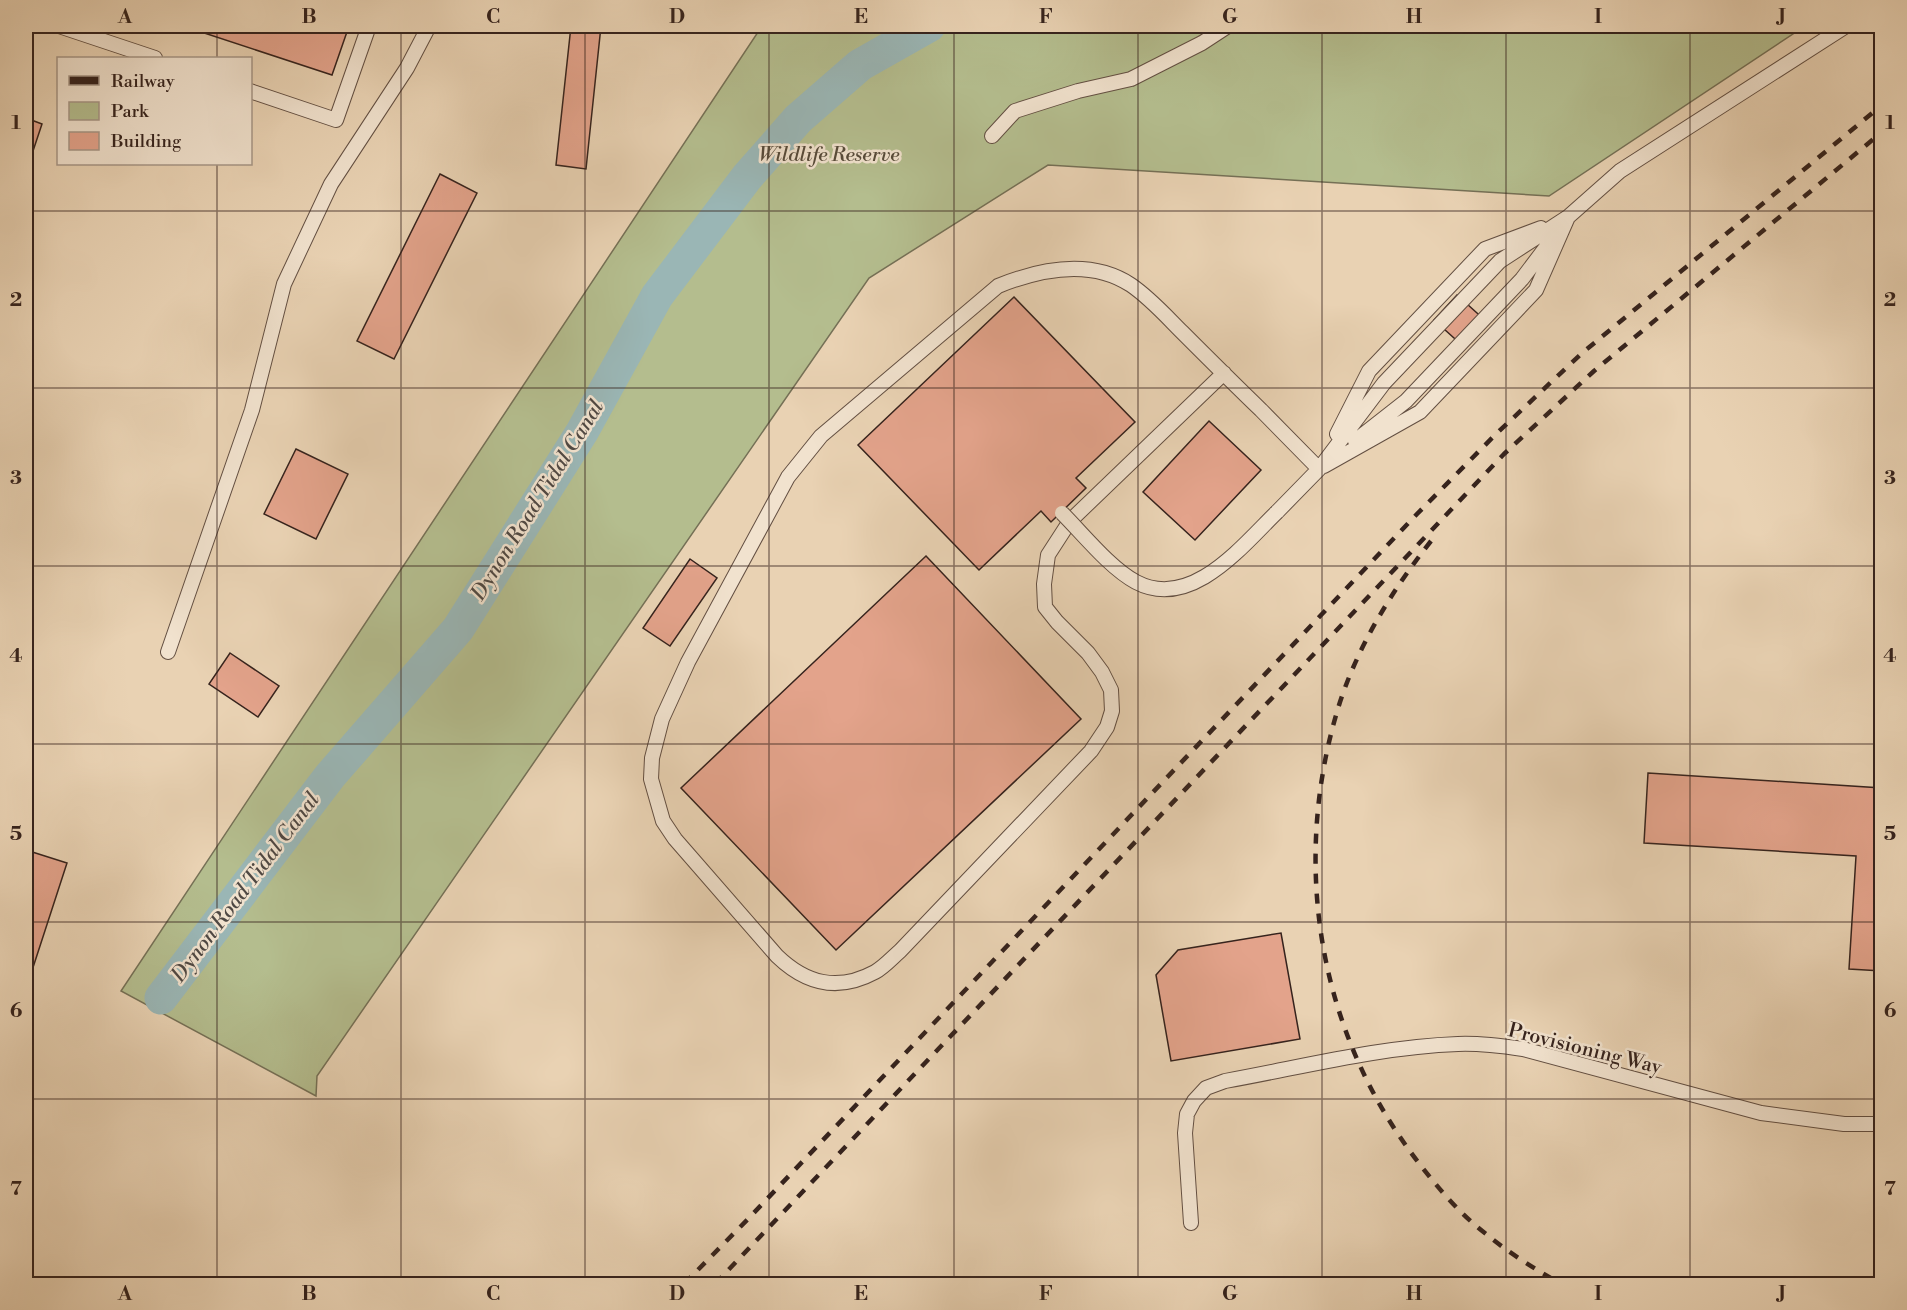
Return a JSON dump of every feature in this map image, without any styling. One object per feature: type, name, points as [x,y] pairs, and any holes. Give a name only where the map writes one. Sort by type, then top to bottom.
[{"type":"lane","points":[[59,26],[152,57]]},
{"type":"lane","points":[[252,92],[336,120],[369,26]]},
{"type":"lane","points":[[168,652],[252,410],[284,284],[331,184],[407,68],[429,26]]},
{"type":"lane","points":[[992,136],[1015,111],[1078,91],[1131,79],[1202,43],[1228,26]]},
{"type":"lane","points":[[1062,513],[1119,570],[1145,586],[1166,589],[1191,584],[1216,570],[1319,469],[1384,382],[1500,261],[1568,217],[1620,171],[1846,26]]},
{"type":"lane","points":[[1319,469],[1406,401],[1522,279],[1568,217]]},
{"type":"lane","points":[[1319,469],[1420,412],[1536,290],[1568,217]]},
{"type":"lane","points":[[1319,469],[1369,371],[1485,249],[1568,217]]},
{"type":"lane","points":[[1224,373],[1070,521],[1048,555],[1044,584],[1045,607],[1088,653],[1102,672],[1111,690],[1112,711],[1107,727],[1090,751],[900,951],[876,971],[850,982],[832,983],[808,979],[792,970],[777,956],[675,839],[663,821],[651,779],[652,758],[662,719],[688,662],[788,477],[821,436],[998,286],[1042,271],[1064,268],[1090,270],[1129,284],[1152,302],[1224,373],[1319,469]]},
{"type":"lane","name":"Provisioning Way","points":[[1191,1223],[1185,1133],[1187,1114],[1194,1101],[1206,1088],[1225,1081],[1355,1055],[1459,1044],[1523,1049],[1761,1113],[1844,1124],[1881,1124]]},
{"type":"green space","name":"Wildlife Reserve","points":[[762,26],[1805,26],[1549,196],[1048,165],[869,278],[317,1076],[316,1096],[121,991]]},
{"type":"building","points":[[183,26],[349,26],[332,75]]},
{"type":"building","points":[[571,26],[601,26],[586,169],[556,165]]},
{"type":"building","points":[[26,118],[42,124],[26,172]]},
{"type":"building","points":[[440,174],[477,193],[394,359],[357,341]]},
{"type":"building","points":[[1457,295],[1487,322],[1464,347],[1434,320]]},
{"type":"building","points":[[1014,297],[1135,422],[1076,478],[1086,488],[1051,522],[1041,511],[979,570],[858,445]]},
{"type":"building","points":[[1209,421],[1261,470],[1195,540],[1143,492]]},
{"type":"building","points":[[296,449],[348,474],[316,539],[264,514]]},
{"type":"building","points":[[926,556],[1081,719],[836,950],[681,788]]},
{"type":"building","points":[[690,559],[717,578],[670,646],[643,628]]},
{"type":"building","points":[[230,653],[279,686],[258,717],[209,684]]},
{"type":"building","points":[[1648,773],[1882,788],[1882,971],[1849,969],[1856,856],[1644,843]]},
{"type":"building","points":[[26,850],[67,863],[26,989]]},
{"type":"building","points":[[1281,933],[1300,1039],[1171,1061],[1156,975],[1178,950]]},
{"type":"waterway","name":"Dynon Road Tidal Canal","points":[[161,998],[330,776],[458,629],[582,432],[657,296],[747,177],[798,119],[860,65],[929,26]]},
{"type":"railway","points":[[684,1284],[1417,514],[1495,435],[1581,354],[1882,105]]},
{"type":"railway","points":[[715,1284],[1504,454],[1594,371],[1882,132]]},
{"type":"railway","points":[[1431,541],[1403,578],[1378,618],[1357,659],[1340,702],[1325,762],[1317,822],[1316,882],[1322,942],[1336,1001],[1356,1057],[1384,1111],[1418,1162],[1450,1200],[1476,1226],[1532,1267],[1561,1284]]}]
